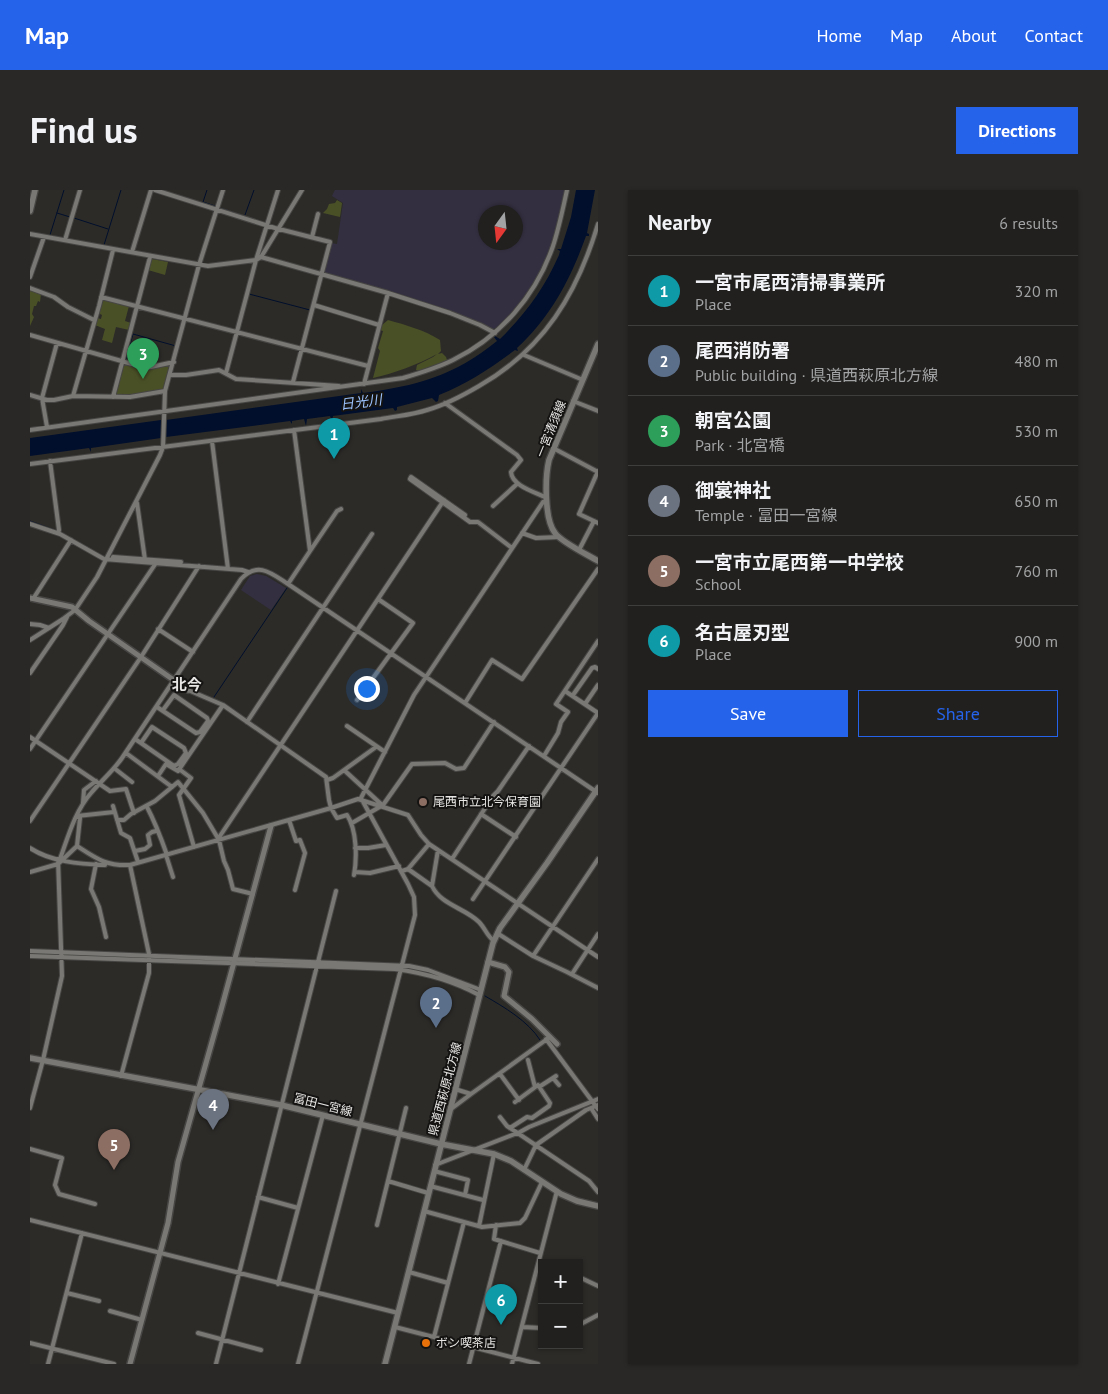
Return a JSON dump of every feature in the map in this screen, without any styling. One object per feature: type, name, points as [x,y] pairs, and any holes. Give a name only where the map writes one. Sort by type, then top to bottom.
[{"type":"main road","points":[[30,211],[35,190]]},
{"type":"main road","name":"一宮清須線","points":[[559,537],[552,528],[547,500],[546,477],[549,460],[573,401],[596,358],[598,344]]},
{"type":"main road","points":[[559,537],[598,561]]},
{"type":"main road","name":"県道西萩原北方線","points":[[385,1364],[494,941],[497,933],[597,791]]},
{"type":"main road","name":"冨田一宮線","points":[[30,1058],[281,1105],[441,1144],[494,1154],[511,1161],[542,1182],[577,1201],[597,1204]]},
{"type":"street","points":[[65,240],[80,190]]},
{"type":"street","points":[[132,252],[152,190]]},
{"type":"street","points":[[155,190],[279,229],[330,242],[293,382]]},
{"type":"street","points":[[30,640],[75,610],[108,558],[158,460],[163,447],[165,391],[186,319],[199,265],[223,190]]},
{"type":"street","points":[[226,373],[256,260],[278,190]]},
{"type":"street","points":[[30,234],[199,265],[212,266],[256,260],[261,257],[302,190]]},
{"type":"street","points":[[30,430],[403,378],[454,360],[495,333],[515,314],[526,299],[541,274],[553,246],[567,190]]},
{"type":"street","points":[[312,237],[318,214]]},
{"type":"street","points":[[30,464],[381,419],[426,411],[445,403],[491,379],[524,354],[549,328],[565,304],[582,270],[596,236],[598,224]]},
{"type":"street","points":[[30,277],[44,237]]},
{"type":"street","points":[[72,396],[113,250]]},
{"type":"street","points":[[113,396],[150,256]]},
{"type":"street","points":[[261,257],[388,293],[450,313],[495,333]]},
{"type":"street","points":[[30,288],[54,297],[68,307],[94,320]]},
{"type":"street","points":[[364,384],[388,293]]},
{"type":"street","points":[[101,297],[368,366]]},
{"type":"street","points":[[314,305],[379,325]]},
{"type":"street","points":[[30,335],[146,368],[174,362]]},
{"type":"street","points":[[47,427],[42,398],[57,343]]},
{"type":"street","points":[[524,354],[583,380]]},
{"type":"street","points":[[170,375],[186,375],[216,369],[236,379],[342,387]]},
{"type":"street","points":[[30,395],[54,400],[72,396],[130,397],[165,391]]},
{"type":"street","points":[[573,401],[598,411]]},
{"type":"street","points":[[361,798],[406,708],[543,502],[547,500],[517,484],[511,476],[511,472],[521,460],[520,457],[445,403]]},
{"type":"street","points":[[294,430],[310,551]]},
{"type":"street","points":[[212,440],[228,567]]},
{"type":"street","points":[[553,448],[598,472],[578,514],[596,522],[580,550]]},
{"type":"street","points":[[50,461],[58,533]]},
{"type":"street","points":[[444,501],[410,480],[411,477],[444,501],[470,522],[478,522],[512,548]]},
{"type":"street","points":[[493,506],[517,484]]},
{"type":"street","points":[[219,839],[444,501]]},
{"type":"street","points":[[137,502],[145,561]]},
{"type":"street","points":[[288,584],[337,511],[341,509]]},
{"type":"street","points":[[31,525],[58,533],[108,558],[228,567],[248,572]]},
{"type":"street","points":[[522,533],[536,538],[559,537]]},
{"type":"street","points":[[247,722],[372,534]]},
{"type":"street","points":[[71,540],[31,598],[65,604],[75,610],[174,681],[188,690],[223,705],[326,776],[328,780],[328,800],[331,808],[338,818],[348,815],[352,823],[355,848],[354,874],[370,873],[399,866]]},
{"type":"street","points":[[145,561],[228,567]]},
{"type":"street","points":[[30,749],[156,563]]},
{"type":"street","points":[[30,821],[141,657],[199,566]]},
{"type":"street","points":[[30,1107],[62,976],[58,864],[77,816],[90,794],[126,754],[233,590],[248,572],[257,569],[262,570],[288,584],[597,791]]},
{"type":"street","points":[[465,703],[492,660],[522,679],[598,569]]},
{"type":"street","points":[[357,700],[390,652],[413,623],[378,599]]},
{"type":"street","points":[[30,673],[64,625],[67,616]]},
{"type":"street","points":[[30,624],[49,628]]},
{"type":"street","points":[[158,629],[193,652]]},
{"type":"street","points":[[544,756],[558,733],[560,722],[568,712],[556,704],[598,641]]},
{"type":"street","points":[[573,695],[592,668],[598,669]]},
{"type":"street","points":[[585,704],[598,685]]},
{"type":"street","points":[[473,899],[598,713],[565,691]]},
{"type":"street","points":[[157,707],[196,733],[200,732],[208,721],[207,718],[174,695],[163,710]]},
{"type":"street","points":[[179,769],[223,705]]},
{"type":"street","points":[[352,823],[383,805],[412,764],[446,763],[456,769],[464,768],[494,722]]},
{"type":"street","points":[[347,726],[385,752]]},
{"type":"street","points":[[135,739],[140,743],[174,766],[178,764],[186,753],[184,748],[152,727],[140,743]]},
{"type":"street","points":[[30,737],[110,792],[126,789],[134,813]]},
{"type":"street","points":[[452,859],[529,746]]},
{"type":"street","points":[[328,780],[376,747]]},
{"type":"street","points":[[126,754],[172,787]]},
{"type":"street","points":[[158,776],[166,764],[175,770],[179,769],[191,778],[179,795],[194,847]]},
{"type":"street","points":[[114,768],[132,782]]},
{"type":"street","points":[[344,770],[383,805]]},
{"type":"street","points":[[83,806],[84,790],[96,781]]},
{"type":"street","points":[[117,820],[124,820],[147,806],[178,782],[203,813],[219,839],[233,889],[253,894]]},
{"type":"street","points":[[298,1364],[414,915],[414,897],[402,871],[361,798]]},
{"type":"street","points":[[30,848],[39,854],[73,863],[130,865],[271,826],[361,798],[408,815],[429,844],[598,957]]},
{"type":"street","points":[[113,806],[121,833],[130,838],[138,862]]},
{"type":"street","points":[[147,806],[156,831],[160,835],[173,878]]},
{"type":"street","points":[[77,816],[114,812]]},
{"type":"street","points":[[481,814],[516,837]]},
{"type":"street","points":[[60,860],[78,846],[80,818],[77,816]]},
{"type":"street","points":[[289,820],[296,841],[300,840],[305,853],[295,890]]},
{"type":"street","points":[[130,1364],[168,1223],[178,1162],[271,826]]},
{"type":"street","points":[[134,851],[145,849],[150,845],[148,835],[156,831]]},
{"type":"street","points":[[402,871],[408,869],[429,844]]},
{"type":"street","points":[[355,848],[386,845]]},
{"type":"street","points":[[78,846],[97,860],[117,866]]},
{"type":"street","points":[[432,886],[438,850]]},
{"type":"street","points":[[533,956],[597,861]]},
{"type":"street","points":[[30,872],[58,864]]},
{"type":"street","points":[[96,864],[90,889],[99,907],[106,937]]},
{"type":"street","points":[[121,1076],[149,973],[149,958],[130,865]]},
{"type":"street","points":[[408,869],[432,886],[441,898],[480,923],[488,937],[494,941]]},
{"type":"street","points":[[216,1364],[336,891]]},
{"type":"street","points":[[497,933],[533,956],[598,988]]},
{"type":"street","points":[[572,974],[598,934]]},
{"type":"street","points":[[30,951],[62,955]]},
{"type":"street","points":[[30,956],[62,955],[401,968],[417,967],[480,992]]},
{"type":"street","points":[[488,962],[505,967],[509,972],[504,996],[548,1038],[557,1044]]},
{"type":"street","points":[[449,1111],[548,1038]]},
{"type":"street","points":[[524,1170],[536,1145],[586,1110],[597,1107],[548,1038]]},
{"type":"street","points":[[510,1128],[527,1117],[532,1118],[549,1106],[550,1103],[537,1087],[528,1060]]},
{"type":"street","points":[[500,1074],[517,1101],[555,1077],[559,1085]]},
{"type":"street","points":[[455,1090],[472,1094]]},
{"type":"street","points":[[435,1168],[598,1099]]},
{"type":"street","points":[[377,1225],[406,1108]]},
{"type":"street","points":[[591,1108],[598,1119]]},
{"type":"street","points":[[278,1284],[323,1116]]},
{"type":"street","points":[[500,1117],[510,1128],[589,1181],[598,1192]]},
{"type":"street","points":[[30,1149],[62,1158],[56,1186],[59,1194],[95,1204]]},
{"type":"street","points":[[479,1226],[494,1154]]},
{"type":"street","points":[[435,1168],[468,1180],[465,1195]]},
{"type":"street","points":[[388,1181],[428,1193]]},
{"type":"street","points":[[424,1211],[479,1226],[520,1223],[525,1218],[542,1182]]},
{"type":"street","points":[[430,1186],[483,1200]]},
{"type":"street","points":[[540,1259],[557,1191]]},
{"type":"street","points":[[258,1197],[298,1208]]},
{"type":"street","points":[[30,1220],[398,1313]]},
{"type":"street","points":[[434,1337],[464,1222]]},
{"type":"street","points":[[496,1225],[494,1239],[540,1253]]},
{"type":"street","points":[[48,1364],[82,1233]]},
{"type":"street","points":[[469,1364],[501,1241]]},
{"type":"street","points":[[512,1364],[538,1271]]},
{"type":"street","points":[[409,1272],[448,1283]]},
{"type":"street","points":[[583,1279],[598,1286]]},
{"type":"street","points":[[67,1293],[99,1301]]},
{"type":"street","points":[[110,1311],[142,1320]]},
{"type":"street","points":[[583,1324],[598,1315]]},
{"type":"street","points":[[395,1327],[538,1364]]},
{"type":"street","points":[[522,1327],[538,1328]]},
{"type":"street","points":[[198,1333],[261,1350]]},
{"type":"street","points":[[30,1343],[114,1364]]},
{"type":"shaded area","points":[[335,190],[565,190],[550,251],[536,279],[512,314],[493,329],[449,310],[323,273],[331,243],[337,244],[343,203],[332,196]]},
{"type":"shaded area","points":[[257,574],[266,576],[286,588],[271,610],[241,590],[250,576]]},
{"type":"green space","points":[[337,200],[342,203],[340,217],[323,213],[329,204],[335,203]]},
{"type":"green space","points":[[152,259],[168,262],[165,275],[148,270]]},
{"type":"green space","points":[[30,289],[41,294],[40,302],[38,301],[36,306],[34,306],[32,314],[34,317],[30,326]]},
{"type":"green space","points":[[104,299],[129,306],[125,321],[131,323],[129,330],[116,327],[112,343],[102,340],[105,329],[95,325],[97,318],[101,319],[102,315],[98,313]]},
{"type":"green space","points":[[388,320],[434,336],[440,340],[441,351],[438,354],[442,353],[447,360],[421,371],[416,370],[417,365],[437,354],[406,368],[373,378],[383,331],[380,330],[382,325]]},
{"type":"green space","points":[[123,362],[147,369],[172,363],[164,390],[130,396],[115,393]]},
{"type":"water","name":"日光川","points":[[576,190],[595,190],[587,233],[589,236],[586,236],[567,282],[550,310],[517,348],[518,351],[515,350],[478,375],[439,395],[438,401],[436,402],[432,398],[397,407],[395,411],[393,408],[333,416],[332,421],[330,416],[307,419],[306,426],[304,419],[292,421],[292,424],[290,421],[166,437],[166,420],[361,393],[361,389],[363,393],[400,387],[434,378],[465,363],[497,341],[495,336],[500,339],[518,320],[541,290],[559,255],[560,251],[557,249],[561,249],[571,217]]},
{"type":"water","points":[[161,420],[161,438],[91,448],[91,452],[89,448],[30,456],[30,438]]},
{"type":"waterway","points":[[50,235],[64,190]]},
{"type":"waterway","points":[[104,245],[121,190]]},
{"type":"waterway","points":[[207,190],[203,202],[215,206]]},
{"type":"waterway","points":[[245,215],[254,190]]},
{"type":"waterway","points":[[220,208],[265,223]]},
{"type":"waterway","points":[[57,213],[70,217]]},
{"type":"waterway","points":[[74,218],[108,229]]},
{"type":"waterway","points":[[249,294],[310,310],[316,288]]},
{"type":"waterway","points":[[126,359],[133,334],[176,346]]},
{"type":"waterway","points":[[30,521],[55,530]]},
{"type":"waterway","points":[[96,552],[104,557]]},
{"type":"waterway","points":[[214,697],[287,588]]},
{"type":"waterway","points":[[30,953],[59,954]]},
{"type":"waterway","points":[[63,955],[211,960]]},
{"type":"waterway","points":[[405,969],[435,975]]},
{"type":"waterway","points":[[485,996],[522,1021],[540,1040]]},
{"type":"place","name":"朝宮公園","points":[[143,379]]},
{"type":"place","name":"一宮市尾西清掃事業所","points":[[334,459]]},
{"type":"place","name":"尾西市立北今保育園","points":[[423,802]]},
{"type":"place","name":"尾西消防署","points":[[436,1028]]},
{"type":"place","name":"御裳神社","points":[[213,1130]]},
{"type":"place","name":"一宮市立尾西第一中学校","points":[[114,1170]]},
{"type":"place","name":"名古屋刃型","points":[[501,1325]]},
{"type":"place","name":"ボン喫茶店","points":[[426,1343]]},
{"type":"district","name":"北今","points":[[187,685]]}]
